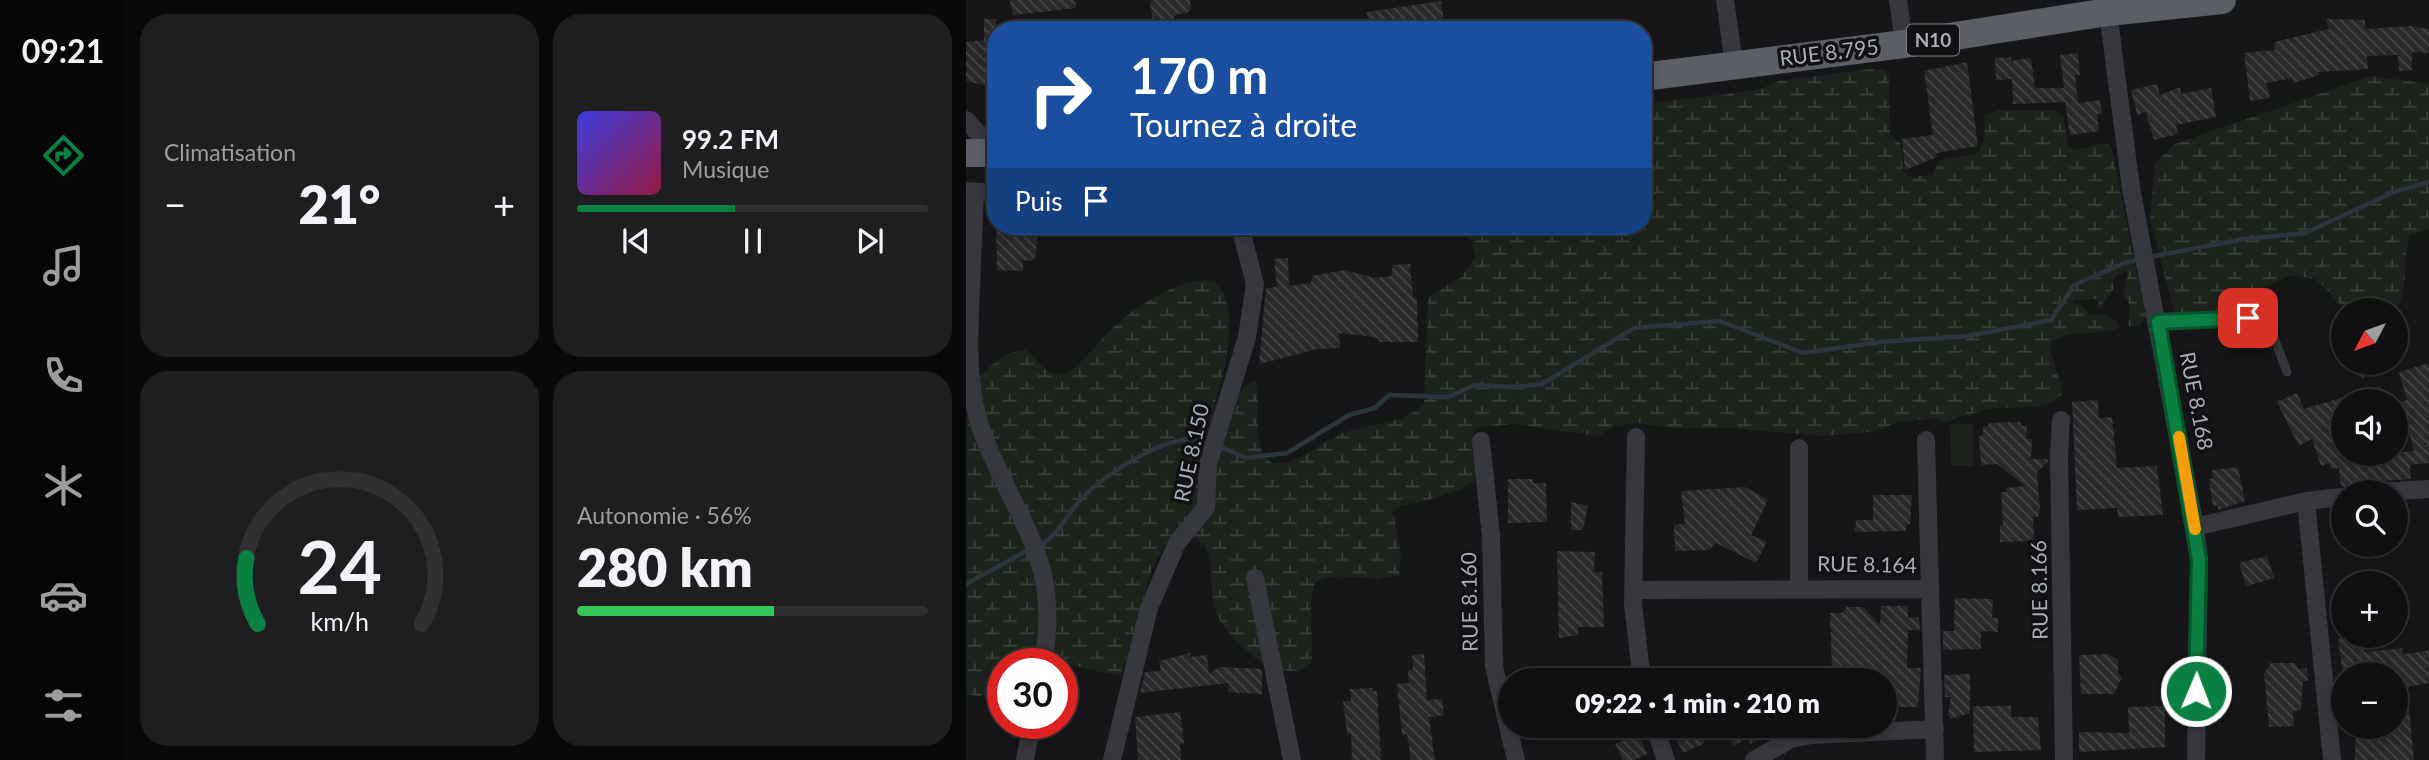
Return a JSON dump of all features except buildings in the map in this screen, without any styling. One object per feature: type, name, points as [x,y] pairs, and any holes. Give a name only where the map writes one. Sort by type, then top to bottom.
[{"type":"highway","name":"RUE 8.795","points":[[1652,76],[1904,44],[2108,12],[2222,0]]},
{"type":"street","points":[[1725,0],[1734,64]]},
{"type":"street","points":[[1898,0],[1904,44]]},
{"type":"street","name":"RUE 8.168","points":[[2108,12],[2121,128],[2199,560],[2196,760]]},
{"type":"street","points":[[966,120],[981,136],[982,153]]},
{"type":"street","points":[[971,191],[969,368],[980,424],[1037,547],[1047,602],[1044,648]]},
{"type":"street","name":"RUE 8.150","points":[[1112,760],[1149,608],[1177,544],[1206,507],[1208,464],[1247,337],[1255,284],[1242,235]]},
{"type":"street","name":"RUE 8.166","points":[[2061,420],[2059,456],[2064,760]]},
{"type":"street","points":[[1636,437],[1633,590],[1641,668]]},
{"type":"street","points":[[1926,440],[1930,589]]},
{"type":"street","name":"RUE 8.160","points":[[1480,441],[1491,536],[1494,666],[1516,760]]},
{"type":"street","points":[[1799,448],[1799,587]]},
{"type":"street","points":[[2408,490],[2429,489]]},
{"type":"street","points":[[2195,527],[2306,501],[2331,498]]},
{"type":"street","points":[[2306,501],[2332,760]]},
{"type":"street","points":[[1255,578],[1292,760]]},
{"type":"street","name":"RUE 8.164","points":[[1633,590],[1799,587],[1930,589],[1935,760]]},
{"type":"street","points":[[1754,760],[1791,739],[1812,735],[1935,729]]},
{"type":"street","points":[[1659,738],[1667,760]]},
{"type":"street","points":[[1026,760],[1029,739]]},
{"type":"lane","points":[[2158,322],[2248,318],[2270,327],[2287,372]]},
{"type":"green space","points":[[1870,69],[1884,70],[1889,74],[1890,134],[1901,144],[1903,171],[1910,177],[1932,175],[1940,161],[1978,153],[1984,140],[1985,116],[1996,110],[2055,110],[2063,116],[2069,148],[2111,145],[2146,316],[2139,326],[2128,326],[2130,306],[2123,293],[2128,275],[2124,270],[2114,278],[2113,289],[2101,308],[2097,308],[2099,299],[2073,300],[2073,304],[2079,304],[2091,315],[2112,318],[2120,328],[2077,333],[2052,341],[2050,350],[2063,392],[2057,398],[2041,405],[1989,409],[1942,423],[1936,418],[1899,422],[1871,432],[1822,436],[1732,428],[1672,428],[1638,423],[1616,425],[1597,436],[1513,424],[1477,428],[1472,435],[1478,465],[1473,481],[1455,491],[1401,506],[1393,511],[1401,556],[1399,575],[1389,578],[1332,577],[1315,583],[1311,600],[1312,659],[1308,667],[1295,671],[1268,665],[1254,657],[1231,636],[1216,612],[1206,549],[1195,538],[1183,535],[1167,544],[1157,559],[1149,578],[1126,663],[1119,676],[1078,666],[1078,648],[987,648],[987,697],[966,694],[966,393],[1000,359],[1026,350],[1049,372],[1063,376],[1131,312],[1158,295],[1187,283],[1213,281],[1222,290],[1229,321],[1223,377],[1214,405],[1220,408],[1225,405],[1255,380],[1260,446],[1272,463],[1290,462],[1343,433],[1397,419],[1424,403],[1428,299],[1462,277],[1476,255],[1468,235],[1652,235],[1652,103],[1762,89],[1778,81]]},
{"type":"green space","points":[[2371,76],[2429,84],[2429,229],[2410,235],[2401,298],[2334,298],[2316,279],[2290,275],[2264,287],[2221,319],[2177,323],[2150,218],[2155,163],[2175,144]]},
{"type":"green space","points":[[1950,424],[1973,424],[1974,466],[1951,466]]},
{"type":"waterway","points":[[2150,257],[2244,239],[2305,233],[2394,192],[2429,182]]},
{"type":"waterway","points":[[1217,445],[1246,458],[1287,453],[1349,415],[1375,408],[1389,395],[1448,397],[1475,385],[1515,387],[1542,384],[1634,328],[1720,321],[1803,353],[1880,342],[1968,336],[2051,320],[2074,285],[2124,263],[2141,259]]},
{"type":"waterway","points":[[1038,546],[1057,531],[1081,499],[1123,466],[1159,447],[1178,441],[1194,439],[1209,442]]},
{"type":"waterway","points":[[966,584],[1030,549]]},
{"type":"slow traffic","points":[[2179,437],[2195,529]]},
{"type":"route","points":[[2196,691],[2199,560],[2158,322],[2248,318]]}]
